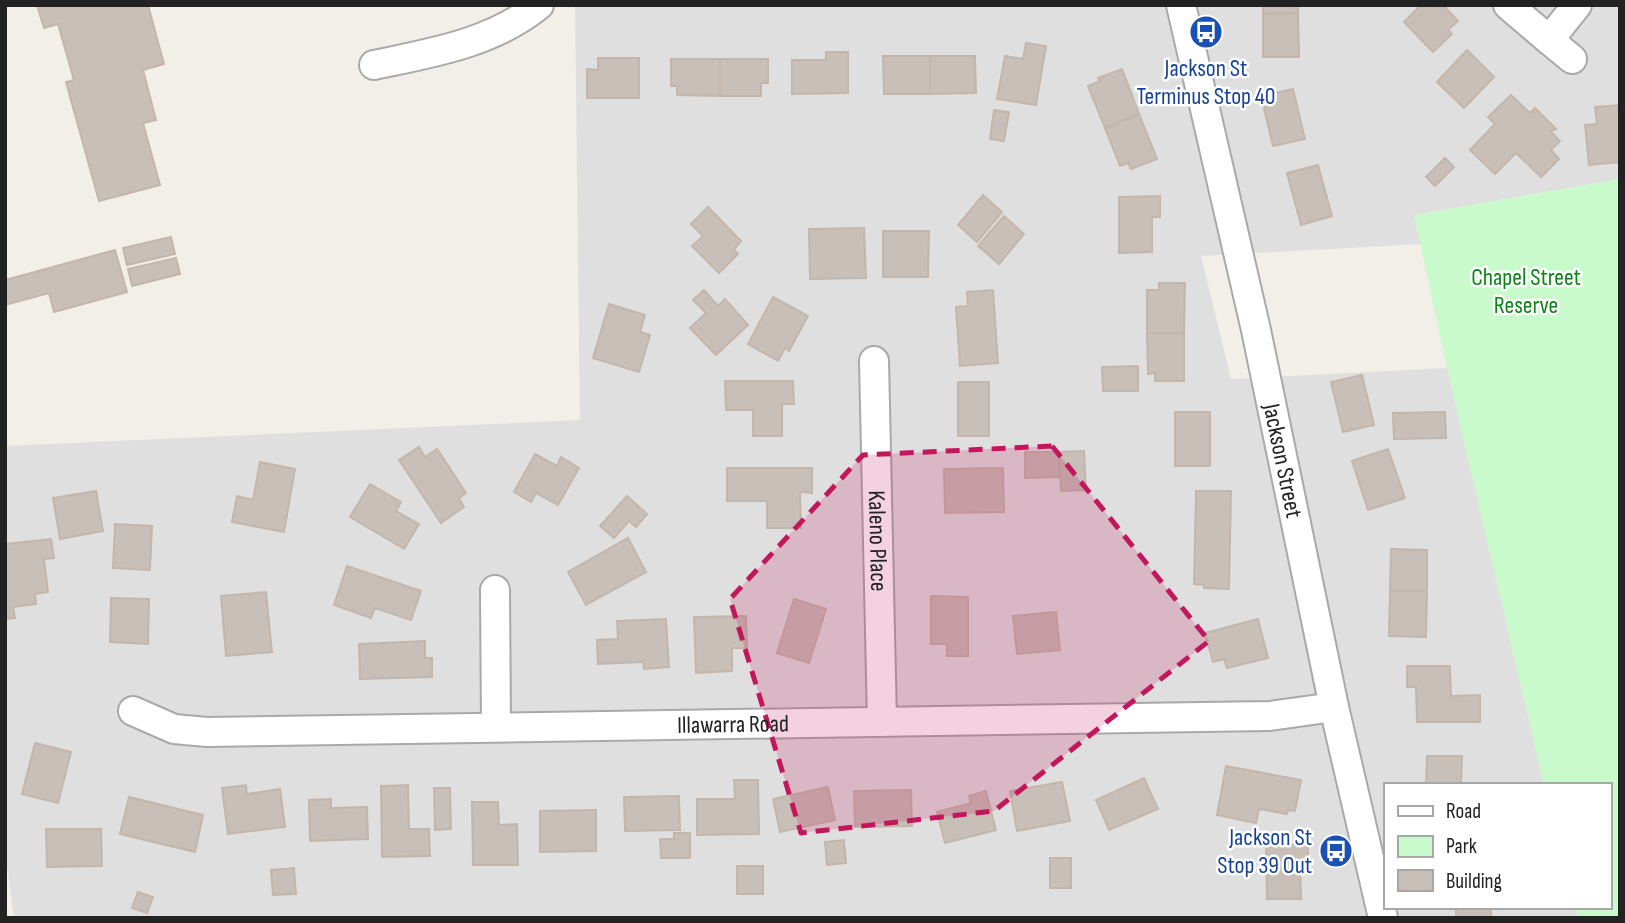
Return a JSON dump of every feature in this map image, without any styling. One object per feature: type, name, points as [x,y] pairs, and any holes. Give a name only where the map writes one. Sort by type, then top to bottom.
[{"type":"street","points":[[374,65],[435,52],[478,39],[508,25],[539,5]]},
{"type":"street","name":"Jackson Street","points":[[1181,5],[1256,330],[1334,707],[1384,918]]},
{"type":"street","points":[[1508,5],[1572,59]]},
{"type":"street","points":[[1549,40],[1577,5]]},
{"type":"street","name":"Kaleno Place","points":[[874,361],[881,722]]},
{"type":"street","points":[[495,590],[496,726]]},
{"type":"street","name":"Illawarra Road","points":[[133,712],[174,729],[207,732],[1270,716],[1334,707]]},
{"type":"highlighted area","points":[[1052,446],[1209,641],[994,811],[801,833],[730,599],[863,455]]},
{"type":"shaded area","points":[[575,5],[1620,5],[1620,179],[1414,215],[1421,244],[1201,256],[1231,379],[1447,368],[1544,783],[1384,783],[1384,909],[1576,909],[1578,918],[14,918],[5,852],[5,446],[580,420]]},
{"type":"green space","name":"Chapel Street Reserve","points":[[1620,179],[1620,918],[1578,918],[1576,909],[1611,909],[1611,783],[1544,783],[1414,215]]},
{"type":"building","points":[[37,5],[148,5],[164,64],[143,70],[156,120],[143,123],[160,185],[99,201],[66,82],[74,80],[58,24],[44,28]]},
{"type":"building","points":[[1263,5],[1298,5],[1298,13],[1263,14]]},
{"type":"building","points":[[1421,5],[1443,5],[1458,21],[1448,30],[1452,34],[1433,52],[1404,22]]},
{"type":"building","points":[[1298,13],[1299,57],[1263,57],[1263,14]]},
{"type":"building","points":[[1026,43],[1046,46],[1036,105],[997,99],[1005,56],[1023,59]]},
{"type":"building","points":[[1467,50],[1494,77],[1464,108],[1437,82]]},
{"type":"building","points":[[826,52],[848,52],[848,93],[792,94],[792,60],[826,60]]},
{"type":"building","points":[[883,56],[930,56],[930,94],[884,94]]},
{"type":"building","points":[[930,56],[975,56],[976,93],[930,94]]},
{"type":"building","points":[[598,58],[639,58],[639,98],[587,98],[587,69],[598,70]]},
{"type":"building","points":[[671,59],[720,59],[720,96],[677,95],[677,86],[671,86]]},
{"type":"building","points":[[720,59],[768,59],[768,83],[761,83],[761,96],[720,96]]},
{"type":"building","points":[[1122,69],[1139,114],[1105,128],[1088,86],[1100,81],[1098,78]]},
{"type":"building","points":[[1293,89],[1305,139],[1273,146],[1261,96]]},
{"type":"building","points":[[1511,95],[1530,113],[1535,108],[1556,129],[1550,131],[1560,141],[1551,150],[1559,159],[1541,177],[1516,153],[1495,174],[1470,150],[1495,124],[1488,117]]},
{"type":"building","points":[[1620,105],[1620,162],[1589,165],[1585,125],[1597,124],[1595,107]]},
{"type":"building","points":[[994,110],[1009,112],[1004,141],[990,139]]},
{"type":"building","points":[[1139,114],[1157,159],[1131,169],[1128,163],[1120,166],[1105,128]]},
{"type":"building","points":[[1445,158],[1454,167],[1435,186],[1426,177]]},
{"type":"building","points":[[1318,165],[1332,216],[1301,225],[1287,173]]},
{"type":"building","points":[[983,195],[1002,212],[977,242],[958,225]]},
{"type":"building","points":[[1160,196],[1160,217],[1152,217],[1152,252],[1119,253],[1119,197]]},
{"type":"building","points":[[708,207],[741,241],[734,249],[738,254],[719,273],[692,246],[703,236],[691,224]]},
{"type":"building","points":[[1004,216],[1024,234],[999,264],[978,246]]},
{"type":"building","points":[[864,228],[866,278],[810,279],[809,229]]},
{"type":"building","points":[[883,231],[929,231],[928,277],[883,277]]},
{"type":"building","points":[[171,237],[175,254],[127,265],[123,248]]},
{"type":"building","points":[[115,250],[127,292],[54,312],[49,293],[5,305],[5,280]]},
{"type":"building","points":[[176,258],[180,274],[132,286],[128,269]]},
{"type":"building","points":[[1159,283],[1185,283],[1184,333],[1147,333],[1147,290],[1159,290]]},
{"type":"building","points":[[704,290],[718,306],[725,299],[748,325],[716,355],[690,328],[706,313],[693,300]]},
{"type":"building","points":[[993,290],[998,363],[960,366],[956,307],[968,306],[967,292]]},
{"type":"building","points":[[773,297],[808,316],[789,351],[785,348],[778,361],[748,344]]},
{"type":"building","points":[[609,304],[645,315],[640,332],[650,335],[639,372],[593,358]]},
{"type":"building","points":[[1147,333],[1184,333],[1184,381],[1155,381],[1155,373],[1148,374]]},
{"type":"building","points":[[1138,366],[1138,391],[1103,391],[1102,367]]},
{"type":"building","points":[[1362,375],[1374,425],[1343,432],[1331,382]]},
{"type":"building","points":[[725,381],[793,381],[794,404],[782,404],[782,436],[753,436],[753,410],[726,410]]},
{"type":"building","points":[[958,382],[989,382],[989,436],[958,436]]},
{"type":"building","points":[[1175,412],[1210,412],[1210,466],[1175,466]]},
{"type":"building","points":[[1445,412],[1446,438],[1394,439],[1393,413]]},
{"type":"building","points":[[419,447],[425,457],[437,449],[466,493],[459,498],[464,507],[441,523],[399,460]]},
{"type":"building","points":[[1388,449],[1405,498],[1368,510],[1352,461]]},
{"type":"building","points":[[1084,451],[1086,490],[1061,491],[1059,452]]},
{"type":"building","points":[[1025,452],[1059,452],[1060,477],[1025,478]]},
{"type":"building","points":[[535,454],[557,466],[561,457],[579,468],[558,505],[536,493],[531,502],[514,492]]},
{"type":"building","points":[[260,462],[295,469],[284,532],[232,522],[237,496],[253,500]]},
{"type":"building","points":[[727,468],[812,468],[812,493],[800,492],[801,528],[767,528],[767,501],[727,501]]},
{"type":"building","points":[[1003,468],[1004,512],[945,513],[944,469]]},
{"type":"building","points":[[370,484],[401,502],[396,511],[419,524],[404,549],[350,517]]},
{"type":"building","points":[[96,491],[103,531],[60,539],[53,498]]},
{"type":"building","points":[[1196,491],[1231,491],[1229,589],[1204,588],[1204,585],[1194,584]]},
{"type":"building","points":[[627,496],[647,514],[636,527],[629,521],[614,538],[600,526]]},
{"type":"building","points":[[115,524],[152,526],[150,570],[113,568]]},
{"type":"building","points":[[628,538],[646,572],[586,605],[568,572]]},
{"type":"building","points":[[51,539],[54,558],[44,559],[48,592],[35,594],[36,604],[13,607],[15,618],[5,619],[5,544]]},
{"type":"building","points":[[1391,549],[1427,550],[1427,591],[1390,591]]},
{"type":"building","points":[[347,566],[421,591],[411,620],[375,608],[371,618],[334,605]]},
{"type":"building","points":[[1390,591],[1427,591],[1426,637],[1389,636]]},
{"type":"building","points":[[266,592],[272,652],[226,656],[221,596]]},
{"type":"building","points":[[931,596],[968,597],[968,656],[947,656],[947,644],[931,644]]},
{"type":"building","points":[[111,598],[149,599],[148,644],[110,642]]},
{"type":"building","points":[[794,599],[826,609],[809,663],[777,653]]},
{"type":"building","points":[[1056,612],[1060,650],[1017,654],[1013,616]]},
{"type":"building","points":[[746,616],[747,648],[732,648],[732,671],[696,673],[694,617]]},
{"type":"building","points":[[666,619],[669,667],[644,669],[643,662],[598,664],[597,640],[618,639],[617,621]]},
{"type":"building","points":[[1258,619],[1268,658],[1227,668],[1224,659],[1213,662],[1205,633]]},
{"type":"building","points":[[425,641],[425,658],[432,658],[432,677],[360,679],[359,644]]},
{"type":"building","points":[[1407,666],[1450,666],[1451,696],[1480,695],[1480,722],[1417,722],[1416,687],[1407,687]]},
{"type":"building","points":[[35,743],[71,752],[58,803],[22,794]]},
{"type":"building","points":[[1427,756],[1462,756],[1461,783],[1426,783]]},
{"type":"building","points":[[1226,766],[1301,780],[1295,811],[1288,810],[1287,814],[1259,809],[1256,823],[1217,815]]},
{"type":"building","points":[[1144,778],[1158,809],[1109,830],[1096,800]]},
{"type":"building","points":[[734,780],[758,780],[759,834],[697,835],[697,799],[735,799]]},
{"type":"building","points":[[1062,782],[1070,821],[1017,831],[1010,791]]},
{"type":"building","points":[[246,785],[247,794],[280,789],[285,827],[228,834],[222,788]]},
{"type":"building","points":[[408,785],[409,829],[429,829],[430,856],[382,857],[381,786]]},
{"type":"building","points":[[828,787],[835,820],[780,832],[773,799]]},
{"type":"building","points":[[434,788],[450,788],[451,829],[435,830]]},
{"type":"building","points":[[911,790],[912,826],[855,827],[854,791]]},
{"type":"building","points":[[986,791],[996,830],[945,843],[937,812],[971,803],[969,796]]},
{"type":"building","points":[[679,796],[680,830],[625,831],[624,797]]},
{"type":"building","points":[[129,797],[203,815],[195,852],[120,834]]},
{"type":"building","points":[[331,799],[331,808],[367,807],[368,839],[310,841],[309,800]]},
{"type":"building","points":[[472,802],[498,802],[499,825],[517,824],[518,865],[473,865]]},
{"type":"building","points":[[596,810],[596,851],[540,852],[540,811]]},
{"type":"building","points":[[46,829],[101,829],[102,866],[47,867]]},
{"type":"building","points":[[674,833],[690,833],[690,858],[661,858],[660,839],[674,839]]},
{"type":"building","points":[[844,840],[846,863],[827,865],[825,842]]},
{"type":"building","points":[[1266,844],[1308,844],[1308,863],[1300,863],[1301,899],[1267,899]]},
{"type":"building","points":[[1050,858],[1071,858],[1071,888],[1050,888]]},
{"type":"building","points":[[737,866],[763,866],[763,894],[737,894]]},
{"type":"building","points":[[294,868],[296,894],[273,895],[271,870]]},
{"type":"building","points":[[138,892],[153,897],[147,913],[132,908]]},
{"type":"building","points":[[1456,909],[1491,909],[1491,918],[1456,918]]},
{"type":"place","name":"Jackson St Terminus Stop 40","points":[[1206,32]]},
{"type":"place","name":"Jackson St Stop 39 Out","points":[[1336,851]]}]
